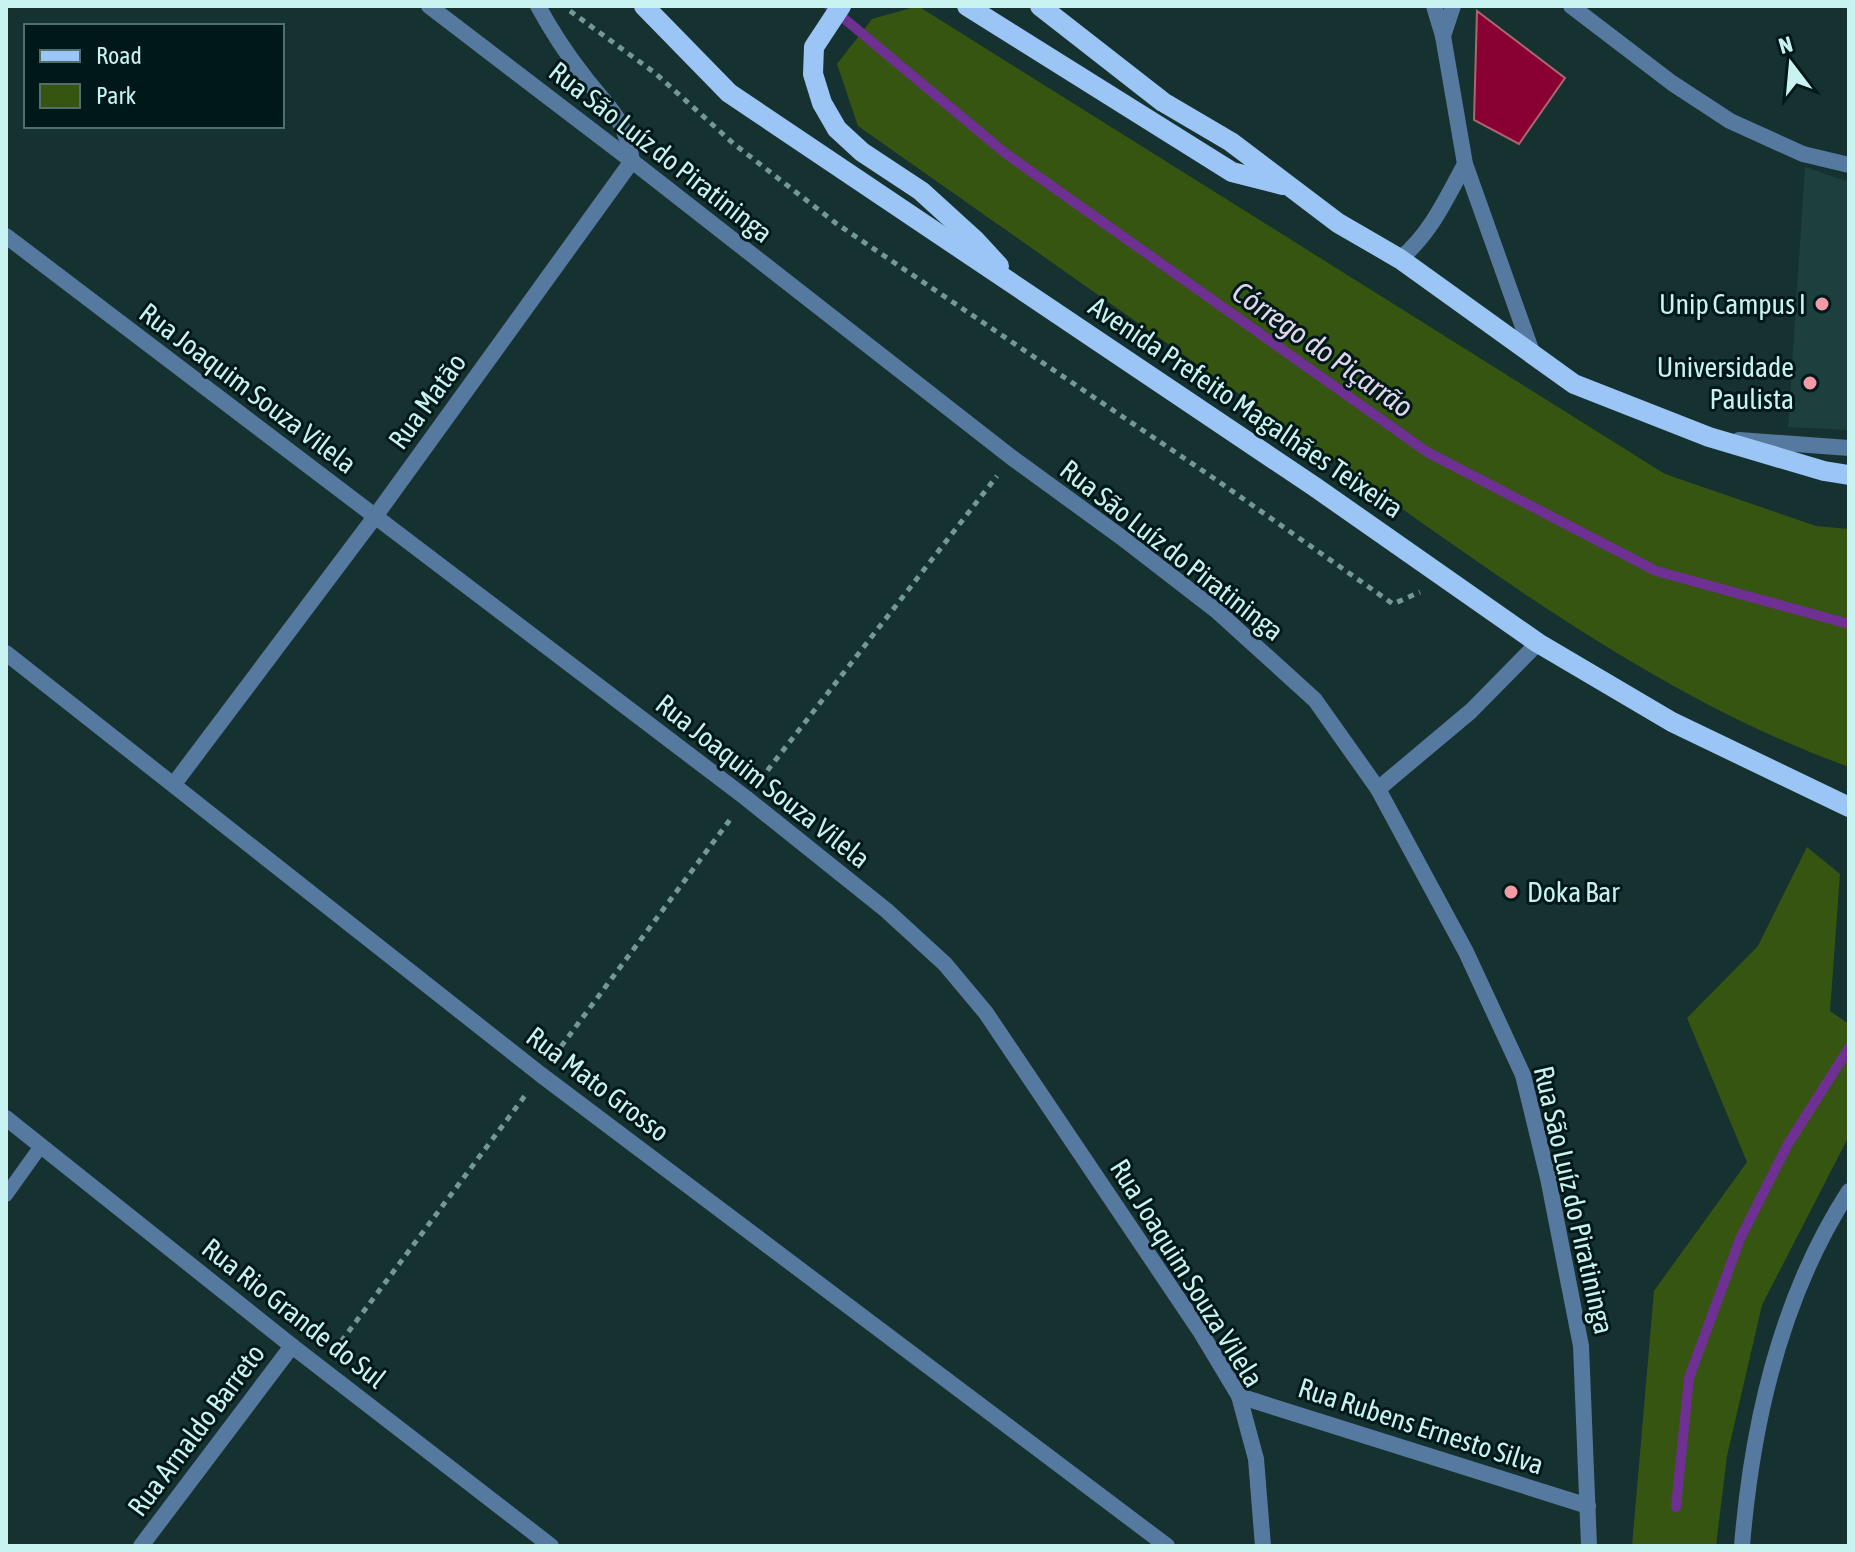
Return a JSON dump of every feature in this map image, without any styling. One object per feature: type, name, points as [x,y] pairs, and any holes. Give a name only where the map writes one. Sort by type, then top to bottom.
[{"type":"main road","name":"Avenida Prefeito Magalhães Teixeira","points":[[644,6],[729,93],[1315,487],[1538,643],[1672,722],[1849,807]]},
{"type":"main road","points":[[841,6],[814,47],[813,74],[822,103],[837,129],[862,152],[921,191],[976,241],[1024,293]]},
{"type":"main road","points":[[967,6],[1232,172],[1294,188]]},
{"type":"main road","points":[[1040,6],[1163,102],[1231,142],[1338,223],[1400,259],[1574,384],[1709,437],[1824,471],[1849,475]]},
{"type":"street","name":"Rua São Luíz do Piratininga","points":[[429,6],[1011,457],[1218,612],[1315,700],[1378,789],[1466,952],[1523,1075],[1548,1178],[1581,1346],[1589,1546]]},
{"type":"street","points":[[538,6],[558,42],[611,107],[629,137],[632,161]]},
{"type":"street","points":[[1434,6],[1443,36],[1465,164],[1533,355]]},
{"type":"street","points":[[1443,36],[1453,6]]},
{"type":"street","points":[[1571,6],[1672,83],[1730,121],[1803,154],[1849,165]]},
{"type":"street","name":"Rua Matão","points":[[174,784],[374,518],[632,161]]},
{"type":"street","points":[[1400,259],[1418,243],[1434,222],[1465,164]]},
{"type":"street","name":"Rua Joaquim Souza Vilela","points":[[6,236],[746,798],[886,910],[945,964],[986,1013],[1200,1331],[1239,1396],[1256,1459],[1263,1546]]},
{"type":"street","points":[[1709,437],[1849,448]]},
{"type":"street","points":[[1378,789],[1471,711],[1538,643]]},
{"type":"street","name":"Rua Mato Grosso","points":[[6,653],[540,1074],[1167,1546]]},
{"type":"street","name":"Rua Rio Grande do Sul","points":[[6,1118],[292,1346],[551,1546]]},
{"type":"street","points":[[1742,1546],[1745,1503],[1761,1410],[1780,1337],[1825,1229],[1849,1191]]},
{"type":"street","name":"Rua Arnaldo Barreto","points":[[141,1546],[292,1346]]},
{"type":"street","name":"Rua Rubens Ernesto Silva","points":[[1239,1396],[1588,1506]]},
{"type":"lane","points":[[6,1195],[41,1146]]},
{"type":"path","points":[[321,1368],[746,798],[1011,457]]},
{"type":"shaded area","name":"Unip Campus I","points":[[1805,167],[1849,182],[1849,430],[1788,427]]},
{"type":"green space","points":[[918,6],[1665,474],[1816,526],[1849,529],[1849,767],[1715,708],[1586,634],[1462,551],[858,126],[837,64],[872,19]]},
{"type":"green space","points":[[1807,847],[1840,874],[1830,1011],[1849,1024],[1849,1136],[1762,1305],[1727,1456],[1716,1546],[1632,1546],[1654,1291],[1747,1162],[1687,1018],[1758,946]]},
{"type":"building","points":[[1477,11],[1565,78],[1519,144],[1474,120]]},
{"type":"waterway","name":"Córrego do Piçarrão","points":[[829,6],[1005,153],[1427,452],[1656,571],[1849,624]]},
{"type":"waterway","points":[[1676,1507],[1689,1378],[1740,1239],[1788,1144],[1849,1048]]},
{"type":"place","name":"Unip Campus I","points":[[1822,304]]},
{"type":"place","name":"Universidade Paulista","points":[[1810,383]]},
{"type":"place","name":"Doka Bar","points":[[1511,892]]}]
